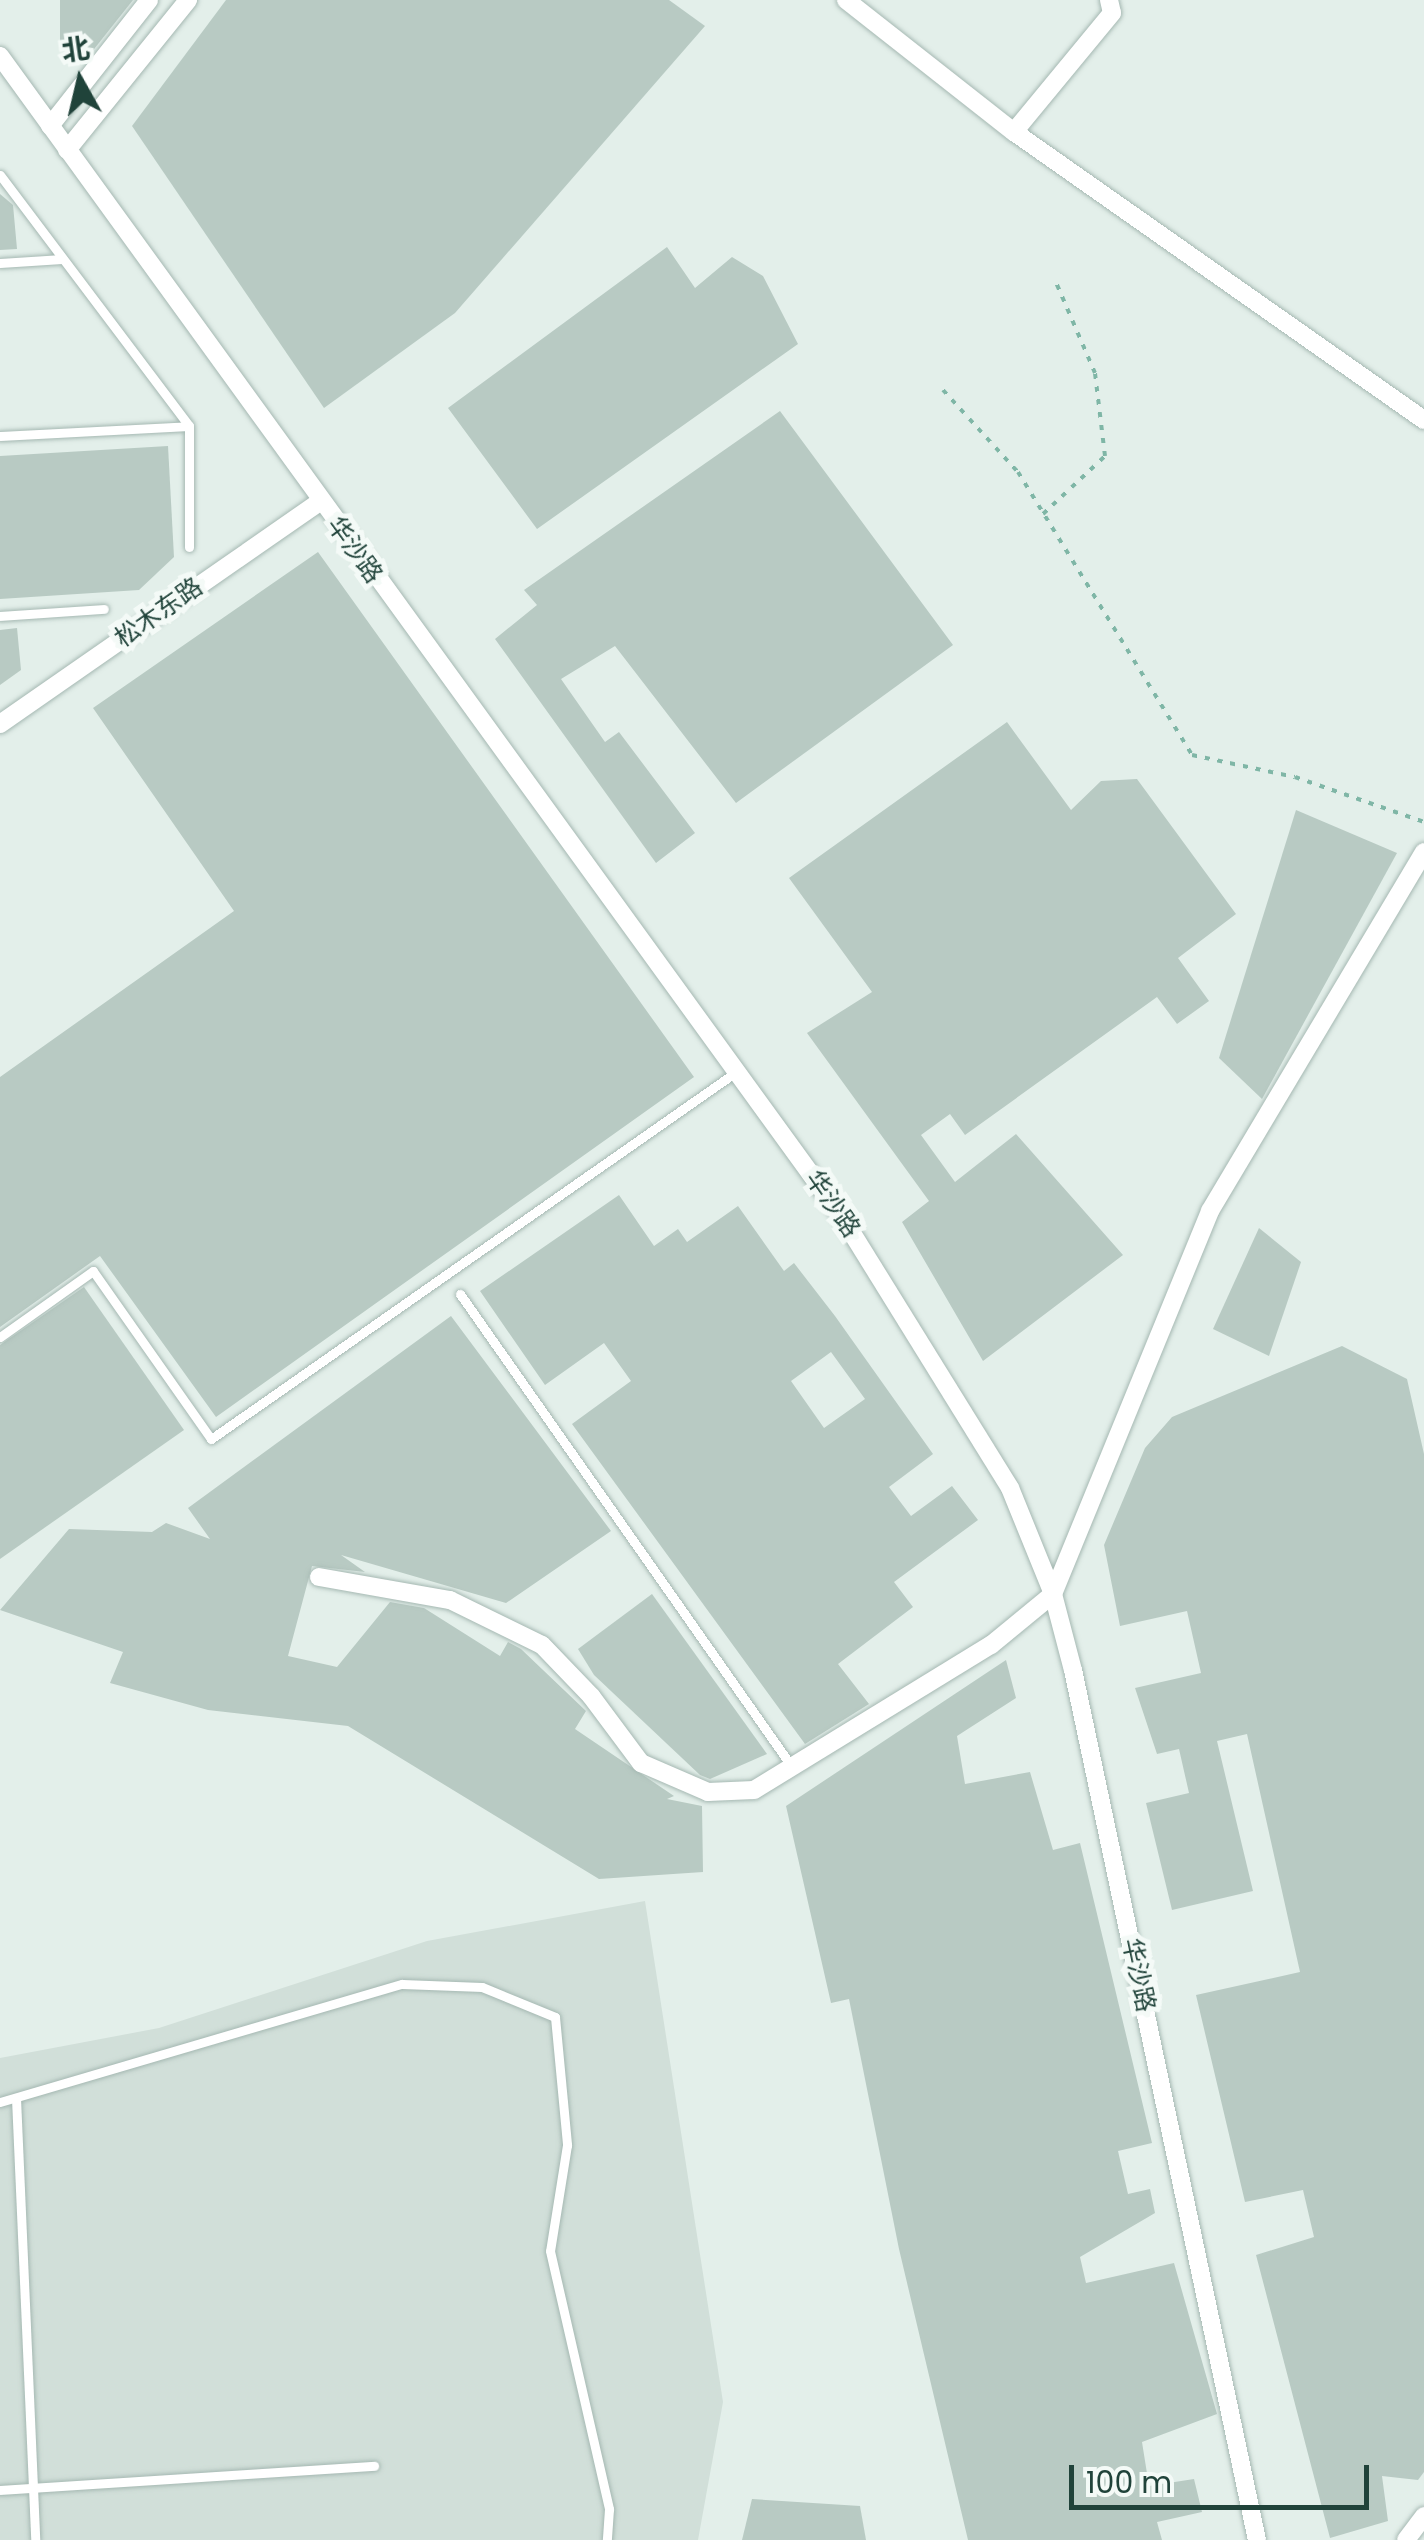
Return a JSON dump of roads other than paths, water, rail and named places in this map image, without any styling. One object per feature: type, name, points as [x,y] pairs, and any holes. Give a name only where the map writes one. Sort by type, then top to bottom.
[{"type":"street","points":[[50,126],[148,0]]},
{"type":"street","points":[[67,150],[188,0]]},
{"type":"street","points":[[846,0],[1014,132],[1424,420]]},
{"type":"street","points":[[1014,132],[1112,13],[1108,0]]},
{"type":"street","name":"华沙路","points":[[0,56],[319,502],[842,1217],[952,1388],[1010,1488],[1053,1594],[1258,2540]]},
{"type":"street","name":"松木东路","points":[[0,724],[319,502]]},
{"type":"street","points":[[318,1577],[450,1600],[542,1645],[592,1696],[641,1763],[708,1792],[754,1790],[990,1644],[1053,1594],[1210,1211],[1424,852]]},
{"type":"street","points":[[1406,2540],[1424,2516]]},
{"type":"lane","points":[[0,176],[190,426],[189,547]]},
{"type":"lane","points":[[0,263],[62,260]]},
{"type":"lane","points":[[0,436],[190,426]]},
{"type":"lane","points":[[0,616],[104,610]]},
{"type":"lane","points":[[0,1337],[93,1272],[211,1439],[736,1072]]},
{"type":"lane","points":[[460,1294],[792,1767]]},
{"type":"lane","points":[[0,2102],[402,1984],[482,1987],[556,2016],[567,2145],[550,2251],[610,2509],[608,2540]]},
{"type":"lane","points":[[16,2098],[35,2540]]},
{"type":"lane","points":[[0,2490],[374,2466]]}]
